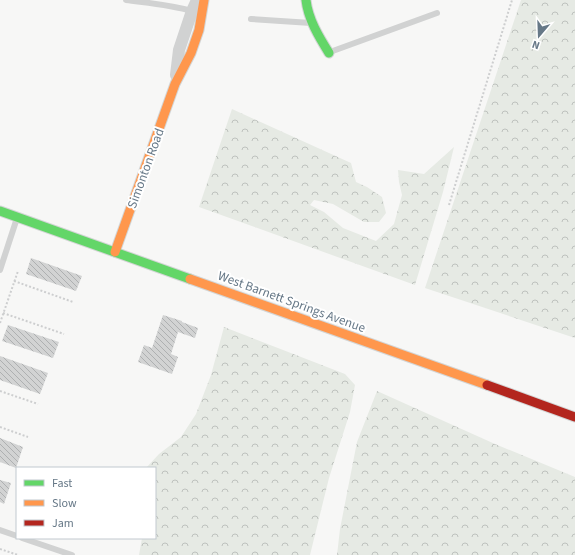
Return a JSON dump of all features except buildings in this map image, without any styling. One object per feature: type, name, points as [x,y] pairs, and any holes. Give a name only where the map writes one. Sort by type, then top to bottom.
[{"type":"street","name":"Simonton Road","points":[[175,84],[179,50],[197,0]]},
{"type":"street","name":"Simonton Road","points":[[115,252],[175,84],[193,48],[199,30],[204,0]]},
{"type":"street","points":[[306,0],[312,23],[329,53]]},
{"type":"street","name":"West Barnett Springs Avenue","points":[[0,211],[575,417]]},
{"type":"lane","points":[[126,0],[164,5],[192,11]]},
{"type":"lane","points":[[329,53],[436,13]]},
{"type":"lane","points":[[251,19],[312,23]]},
{"type":"lane","points":[[0,270],[18,217]]},
{"type":"lane","points":[[0,530],[16,536]]},
{"type":"lane","points":[[25,539],[72,555]]},
{"type":"path","points":[[449,205],[512,0]]},
{"type":"path","points":[[0,323],[18,271]]},
{"type":"path","points":[[14,282],[73,302]]},
{"type":"path","points":[[4,313],[64,334]]},
{"type":"path","points":[[0,391],[38,404]]},
{"type":"path","points":[[0,427],[28,437]]},
{"type":"path","points":[[0,549],[18,555]]},
{"type":"green space","points":[[521,0],[575,0],[575,338],[425,288]]},
{"type":"green space","points":[[232,109],[351,163],[356,182],[382,197],[386,213],[379,222],[364,222],[333,204],[314,200],[310,205],[324,212],[343,228],[376,241],[394,224],[402,195],[398,170],[424,174],[454,147],[443,192],[415,285],[199,207]]},
{"type":"green space","points":[[224,327],[345,374],[355,385],[350,412],[329,478],[310,555],[139,555],[142,539],[156,539],[156,467],[147,467],[159,454],[181,437],[196,414],[211,375]]},
{"type":"green space","points":[[377,391],[495,444],[575,477],[575,555],[337,555],[340,529],[357,442]]},
{"type":"traffic: fast","points":[[306,0],[312,21],[329,53]]},
{"type":"traffic: fast","points":[[0,211],[190,279]]},
{"type":"traffic: slow","points":[[115,252],[175,84],[191,53],[199,30],[204,0]]},
{"type":"traffic: slow","points":[[190,279],[487,385]]},
{"type":"traffic: jam","points":[[487,385],[575,417]]}]
